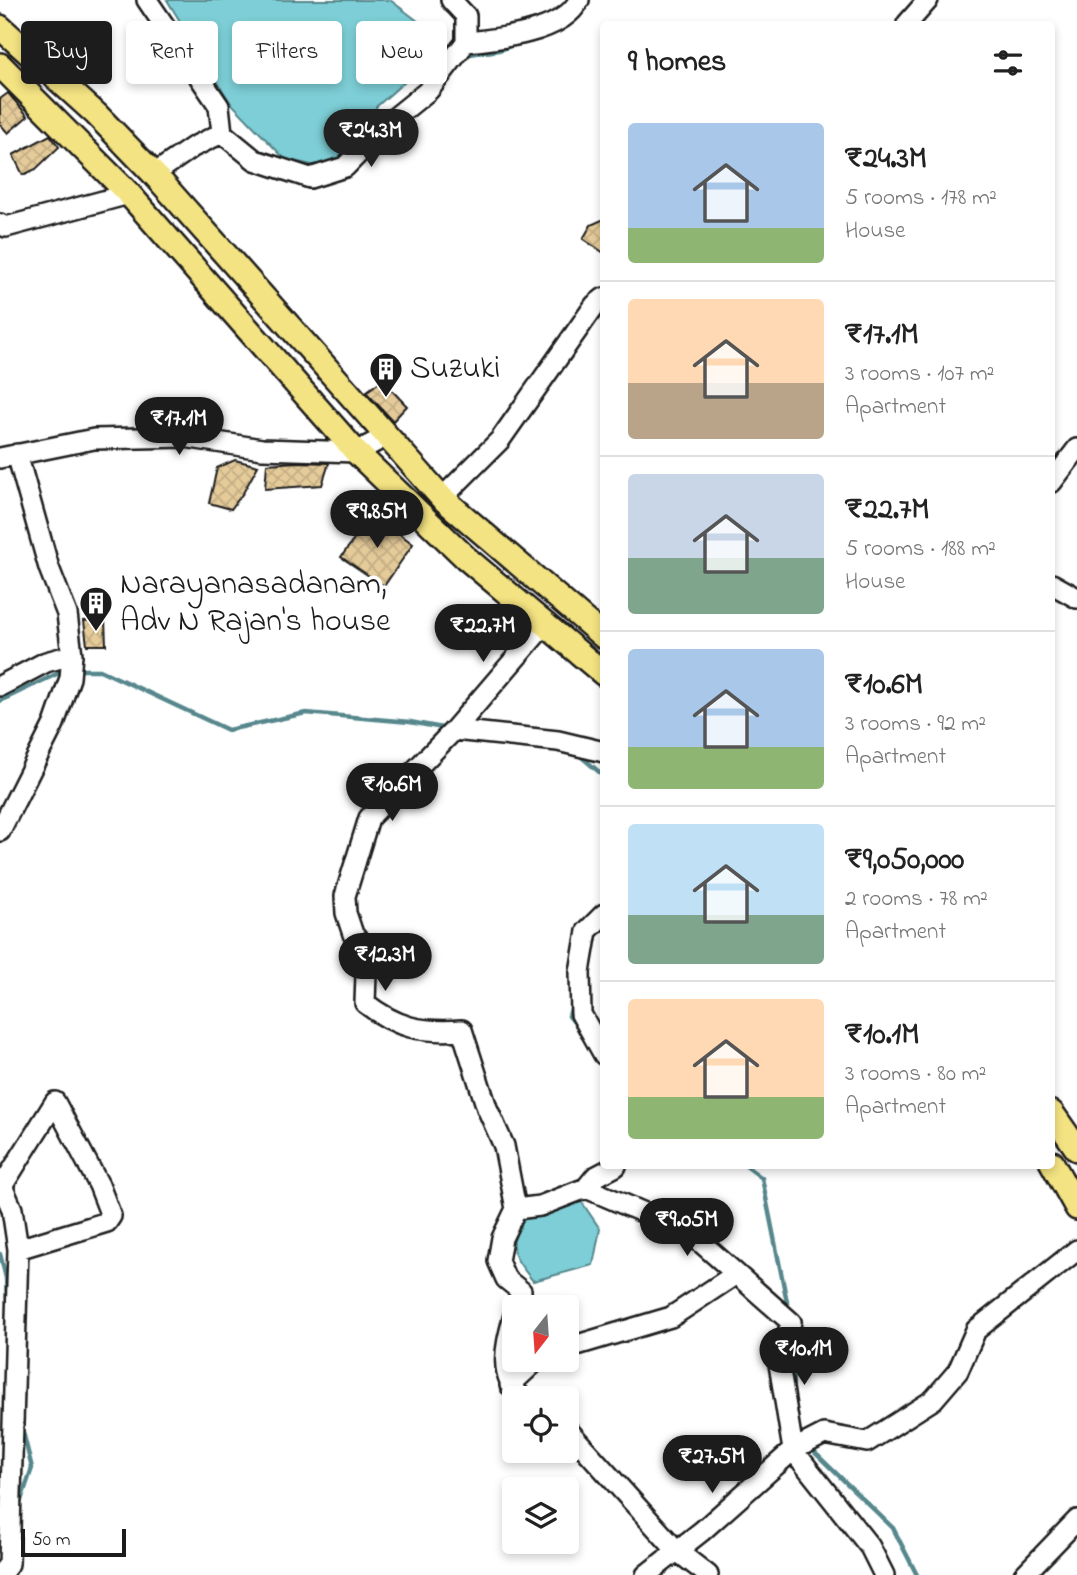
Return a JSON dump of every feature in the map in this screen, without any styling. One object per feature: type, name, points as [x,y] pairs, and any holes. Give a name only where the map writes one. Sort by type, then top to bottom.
[{"type":"main road","points":[[0,27],[96,114],[154,174],[442,498],[600,634]]},
{"type":"main road","points":[[0,65],[129,194],[356,452],[466,558],[600,671]]},
{"type":"main road","points":[[1055,1117],[1077,1149]]},
{"type":"main road","points":[[1055,1168],[1077,1208]]},
{"type":"street","points":[[147,0],[219,106],[222,133],[256,160],[310,178],[345,167],[387,124],[429,90],[466,42],[466,16],[451,0]]},
{"type":"street","points":[[466,42],[506,38],[539,29],[575,9],[579,0]]},
{"type":"street","points":[[910,21],[928,0]]},
{"type":"street","points":[[154,174],[193,147],[222,133]]},
{"type":"street","points":[[0,224],[6,227],[129,194]]},
{"type":"street","points":[[442,498],[500,440],[595,304],[600,301]]},
{"type":"street","points":[[0,831],[14,809],[54,724],[70,678],[72,655],[67,614],[9,456],[94,439],[184,437],[262,449],[356,452],[385,437]]},
{"type":"street","points":[[1055,478],[1077,449]]},
{"type":"street","points":[[1055,586],[1077,598]]},
{"type":"street","points":[[520,1295],[521,1291],[506,1279],[498,1261],[502,1238],[516,1209],[504,1146],[487,1108],[462,1030],[437,1032],[390,1022],[365,1003],[366,974],[372,958],[353,934],[346,913],[345,896],[369,818],[454,730],[544,625]]},
{"type":"street","points":[[0,686],[46,662],[72,655]]},
{"type":"street","points":[[454,730],[558,741],[600,751]]},
{"type":"street","points":[[600,918],[587,931],[580,972],[581,1014],[600,1048]]},
{"type":"street","points":[[0,1575],[9,1564],[18,1248],[12,1209],[2,1183],[55,1102],[99,1185],[111,1216],[107,1222],[18,1248]]},
{"type":"street","points":[[516,1209],[540,1206],[586,1188],[595,1177],[610,1169]]},
{"type":"street","points":[[586,1188],[689,1232],[791,1322],[779,1364],[801,1446],[870,1547],[884,1575]]},
{"type":"street","points":[[646,1575],[801,1446],[824,1434],[867,1442],[933,1399],[958,1371],[976,1330],[1077,1250]]},
{"type":"street","points":[[579,1344],[671,1317],[736,1274]]},
{"type":"street","points":[[579,1442],[677,1551],[708,1575]]},
{"type":"street","points":[[1024,1575],[1077,1520]]},
{"type":"water","points":[[167,0],[390,0],[418,21],[356,21],[356,84],[402,84],[376,107],[378,124],[372,130],[366,120],[359,121],[355,142],[329,166],[321,167],[285,159],[230,102],[218,83],[218,21],[180,21]]},
{"type":"water","points":[[447,43],[455,49],[447,57]]},
{"type":"water","points":[[581,1201],[600,1229],[593,1265],[533,1281],[518,1261],[513,1247],[517,1232],[530,1210],[557,1208]]},
{"type":"building","points":[[8,93],[28,116],[8,133],[0,124],[0,99]]},
{"type":"building","points":[[50,135],[59,147],[36,169],[23,175],[13,155]]},
{"type":"building","points":[[600,221],[600,250],[583,239],[591,225]]},
{"type":"building","name":"Suzuki","points":[[382,380],[407,406],[393,421],[366,392]]},
{"type":"building","points":[[235,460],[258,466],[243,493],[231,509],[209,503],[217,468]]},
{"type":"building","points":[[329,463],[322,485],[265,489],[267,464]]},
{"type":"building","points":[[373,514],[413,544],[384,586],[341,557]]},
{"type":"building","name":"Narayanasadanam, Adv N Rajan's house","points":[[105,619],[106,645],[87,645],[84,621]]},
{"type":"waterway","points":[[463,56],[503,49],[515,43]]},
{"type":"waterway","points":[[0,701],[65,670]]},
{"type":"waterway","points":[[77,670],[100,670],[228,730],[306,713],[410,722],[448,729]]},
{"type":"waterway","points":[[578,754],[600,773]]},
{"type":"waterway","points":[[573,1001],[569,1016],[578,1027]]},
{"type":"waterway","points":[[750,1169],[762,1178],[789,1312]]},
{"type":"waterway","points":[[0,1254],[6,1278],[7,1302]]},
{"type":"waterway","points":[[792,1348],[793,1396]]},
{"type":"waterway","points":[[20,1503],[32,1468],[22,1428]]},
{"type":"waterway","points":[[809,1447],[893,1528],[917,1575]]},
{"type":"place","name":"Suzuki","points":[[386,399]]},
{"type":"place","name":"Narayanasadanam, Adv N Rajan's house","points":[[96,633]]}]
